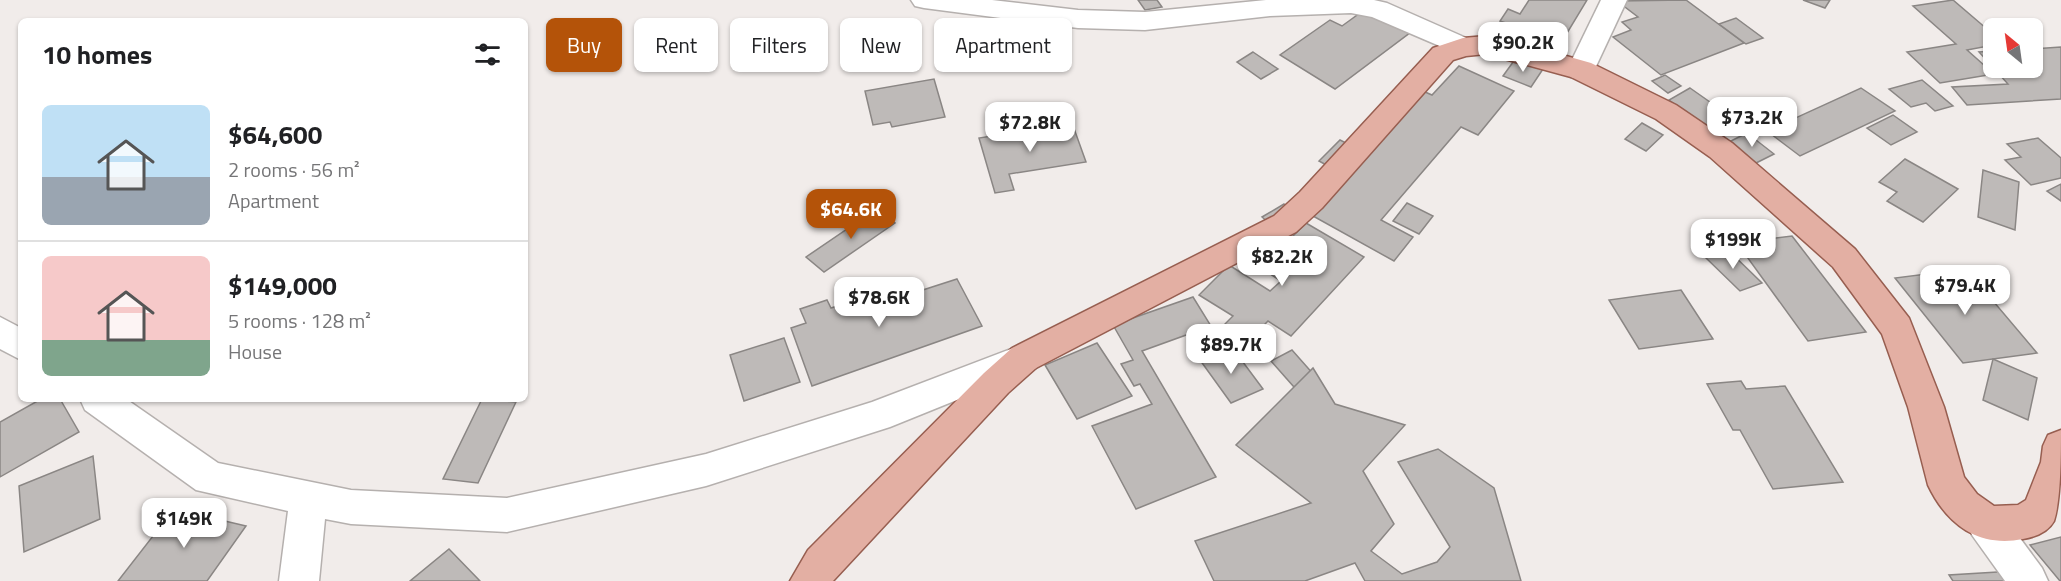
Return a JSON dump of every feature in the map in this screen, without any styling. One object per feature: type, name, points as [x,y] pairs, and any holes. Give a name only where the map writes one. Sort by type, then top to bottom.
[{"type":"main road","points":[[810,581],[822,563],[1024,358],[1285,224],[1311,200],[1443,54],[1463,47],[1486,45],[1581,70],[1666,112],[1721,150],[1844,258],[1897,328],[1926,407],[1947,485],[1964,507],[1986,523],[2008,525],[2028,521],[2040,511],[2060,462],[2061,446]]},
{"type":"street","points":[[924,0],[1078,19],[1145,21],[1270,8],[1388,4],[1463,47]]},
{"type":"street","points":[[1581,70],[1614,0]]},
{"type":"street","points":[[0,332],[18,344]]},
{"type":"street","points":[[102,402],[209,478],[351,507],[507,515],[706,470],[877,416],[1024,358]]},
{"type":"street","points":[[299,581],[309,500]]},
{"type":"street","points":[[1986,523],[2028,581]]},
{"type":"building","points":[[1138,0],[1157,0],[1162,7],[1145,10]]},
{"type":"building","points":[[1529,0],[1587,0],[1561,43],[1500,21],[1508,9],[1520,14]]},
{"type":"building","points":[[1686,0],[1744,43],[1661,75],[1613,37],[1631,30],[1622,22],[1638,17],[1617,1]]},
{"type":"building","points":[[1803,0],[1830,0],[1825,8]]},
{"type":"building","points":[[1953,0],[1983,26],[1983,47],[1967,50],[1983,64],[1983,76],[1940,83],[1907,52],[1956,44],[1913,6]]},
{"type":"building","points":[[1367,8],[1411,32],[1335,89],[1280,55],[1330,20],[1342,26]]},
{"type":"building","points":[[1736,18],[1763,38],[1746,44],[1719,24]]},
{"type":"building","points":[[2061,47],[2061,99],[1967,105],[1952,87],[2008,84],[2003,78],[2043,78],[2043,48]]},
{"type":"building","points":[[1253,52],[1278,69],[1261,79],[1237,62]]},
{"type":"building","points":[[1516,58],[1543,69],[1531,87],[1503,76]]},
{"type":"building","points":[[1459,66],[1514,91],[1478,135],[1461,127],[1381,220],[1413,237],[1394,261],[1313,216],[1425,92],[1432,95]]},
{"type":"building","points":[[1665,75],[1681,86],[1668,93],[1652,81]]},
{"type":"building","points":[[934,79],[945,117],[892,127],[890,122],[873,125],[865,91]]},
{"type":"building","points":[[1922,80],[1953,106],[1935,111],[1926,103],[1911,107],[1889,89]]},
{"type":"building","points":[[1690,88],[1734,119],[1711,131],[1669,100]]},
{"type":"building","points":[[1861,88],[1895,111],[1800,156],[1767,131]]},
{"type":"building","points":[[1893,115],[1917,132],[1891,145],[1867,128]]},
{"type":"building","points":[[1072,123],[1086,162],[1009,174],[1014,190],[995,193],[979,138]]},
{"type":"building","points":[[1642,123],[1663,135],[1646,151],[1625,139]]},
{"type":"building","points":[[1747,133],[1774,154],[1756,163],[1729,142]]},
{"type":"building","points":[[2038,138],[2061,158],[2061,178],[2031,185],[2005,160],[2021,157],[2007,144]]},
{"type":"building","points":[[1340,140],[1362,151],[1341,173],[1319,161]]},
{"type":"building","points":[[1905,159],[1958,189],[1923,222],[1887,201],[1897,192],[1879,182]]},
{"type":"building","points":[[1983,170],[2019,182],[2015,230],[1978,217]]},
{"type":"building","points":[[2061,184],[2061,201],[2047,191]]},
{"type":"building","points":[[1407,203],[1433,216],[1419,234],[1393,221]]},
{"type":"building","points":[[1284,204],[1304,221],[1282,235],[1262,217]]},
{"type":"building","points":[[878,208],[895,223],[824,272],[806,257]]},
{"type":"building","points":[[1306,223],[1364,257],[1291,336],[1268,321],[1239,351],[1214,335],[1233,316],[1199,295],[1229,265],[1270,291],[1281,281],[1261,268]]},
{"type":"building","points":[[1792,236],[1866,332],[1808,341],[1737,243]]},
{"type":"building","points":[[1726,248],[1762,283],[1740,291],[1704,256]]},
{"type":"building","points":[[1966,269],[2037,353],[1963,363],[1895,278]]},
{"type":"building","points":[[957,279],[982,326],[812,386],[791,328],[806,323],[800,309],[827,300],[831,308],[896,287],[901,297]]},
{"type":"building","points":[[1681,290],[1713,339],[1639,349],[1609,300]]},
{"type":"building","points":[[1193,297],[1211,326],[1142,351],[1216,477],[1136,509],[1092,426],[1152,404],[1140,384],[1134,386],[1121,364],[1133,360],[1113,325]]},
{"type":"building","points":[[784,338],[800,382],[744,401],[730,355]]},
{"type":"building","points":[[1097,343],[1132,396],[1077,419],[1045,365]]},
{"type":"building","points":[[1231,346],[1263,389],[1231,403],[1200,360]]},
{"type":"building","points":[[1292,350],[1315,376],[1294,387],[1271,361]]},
{"type":"building","points":[[1993,359],[2037,378],[2028,420],[1983,400]]},
{"type":"building","points":[[1313,368],[1335,404],[1405,425],[1363,471],[1394,524],[1371,551],[1402,574],[1437,562],[1450,547],[1398,462],[1438,449],[1494,488],[1521,581],[1365,581],[1355,563],[1305,581],[1214,581],[1195,541],[1311,503],[1236,445]]},
{"type":"building","points":[[1741,381],[1746,389],[1785,386],[1843,482],[1773,489],[1740,430],[1733,430],[1707,384]]},
{"type":"building","points":[[36,402],[62,402],[79,432],[0,477],[0,422]]},
{"type":"building","points":[[481,402],[516,402],[478,483],[443,479]]},
{"type":"building","points":[[93,456],[100,519],[24,552],[19,486]]},
{"type":"building","points":[[174,509],[246,526],[207,581],[118,581]]},
{"type":"building","points":[[2061,537],[2061,581],[2060,581],[2030,545]]},
{"type":"building","points":[[449,549],[480,581],[410,581]]},
{"type":"building","points":[[2014,571],[2021,581],[1953,581],[1949,575]]}]
